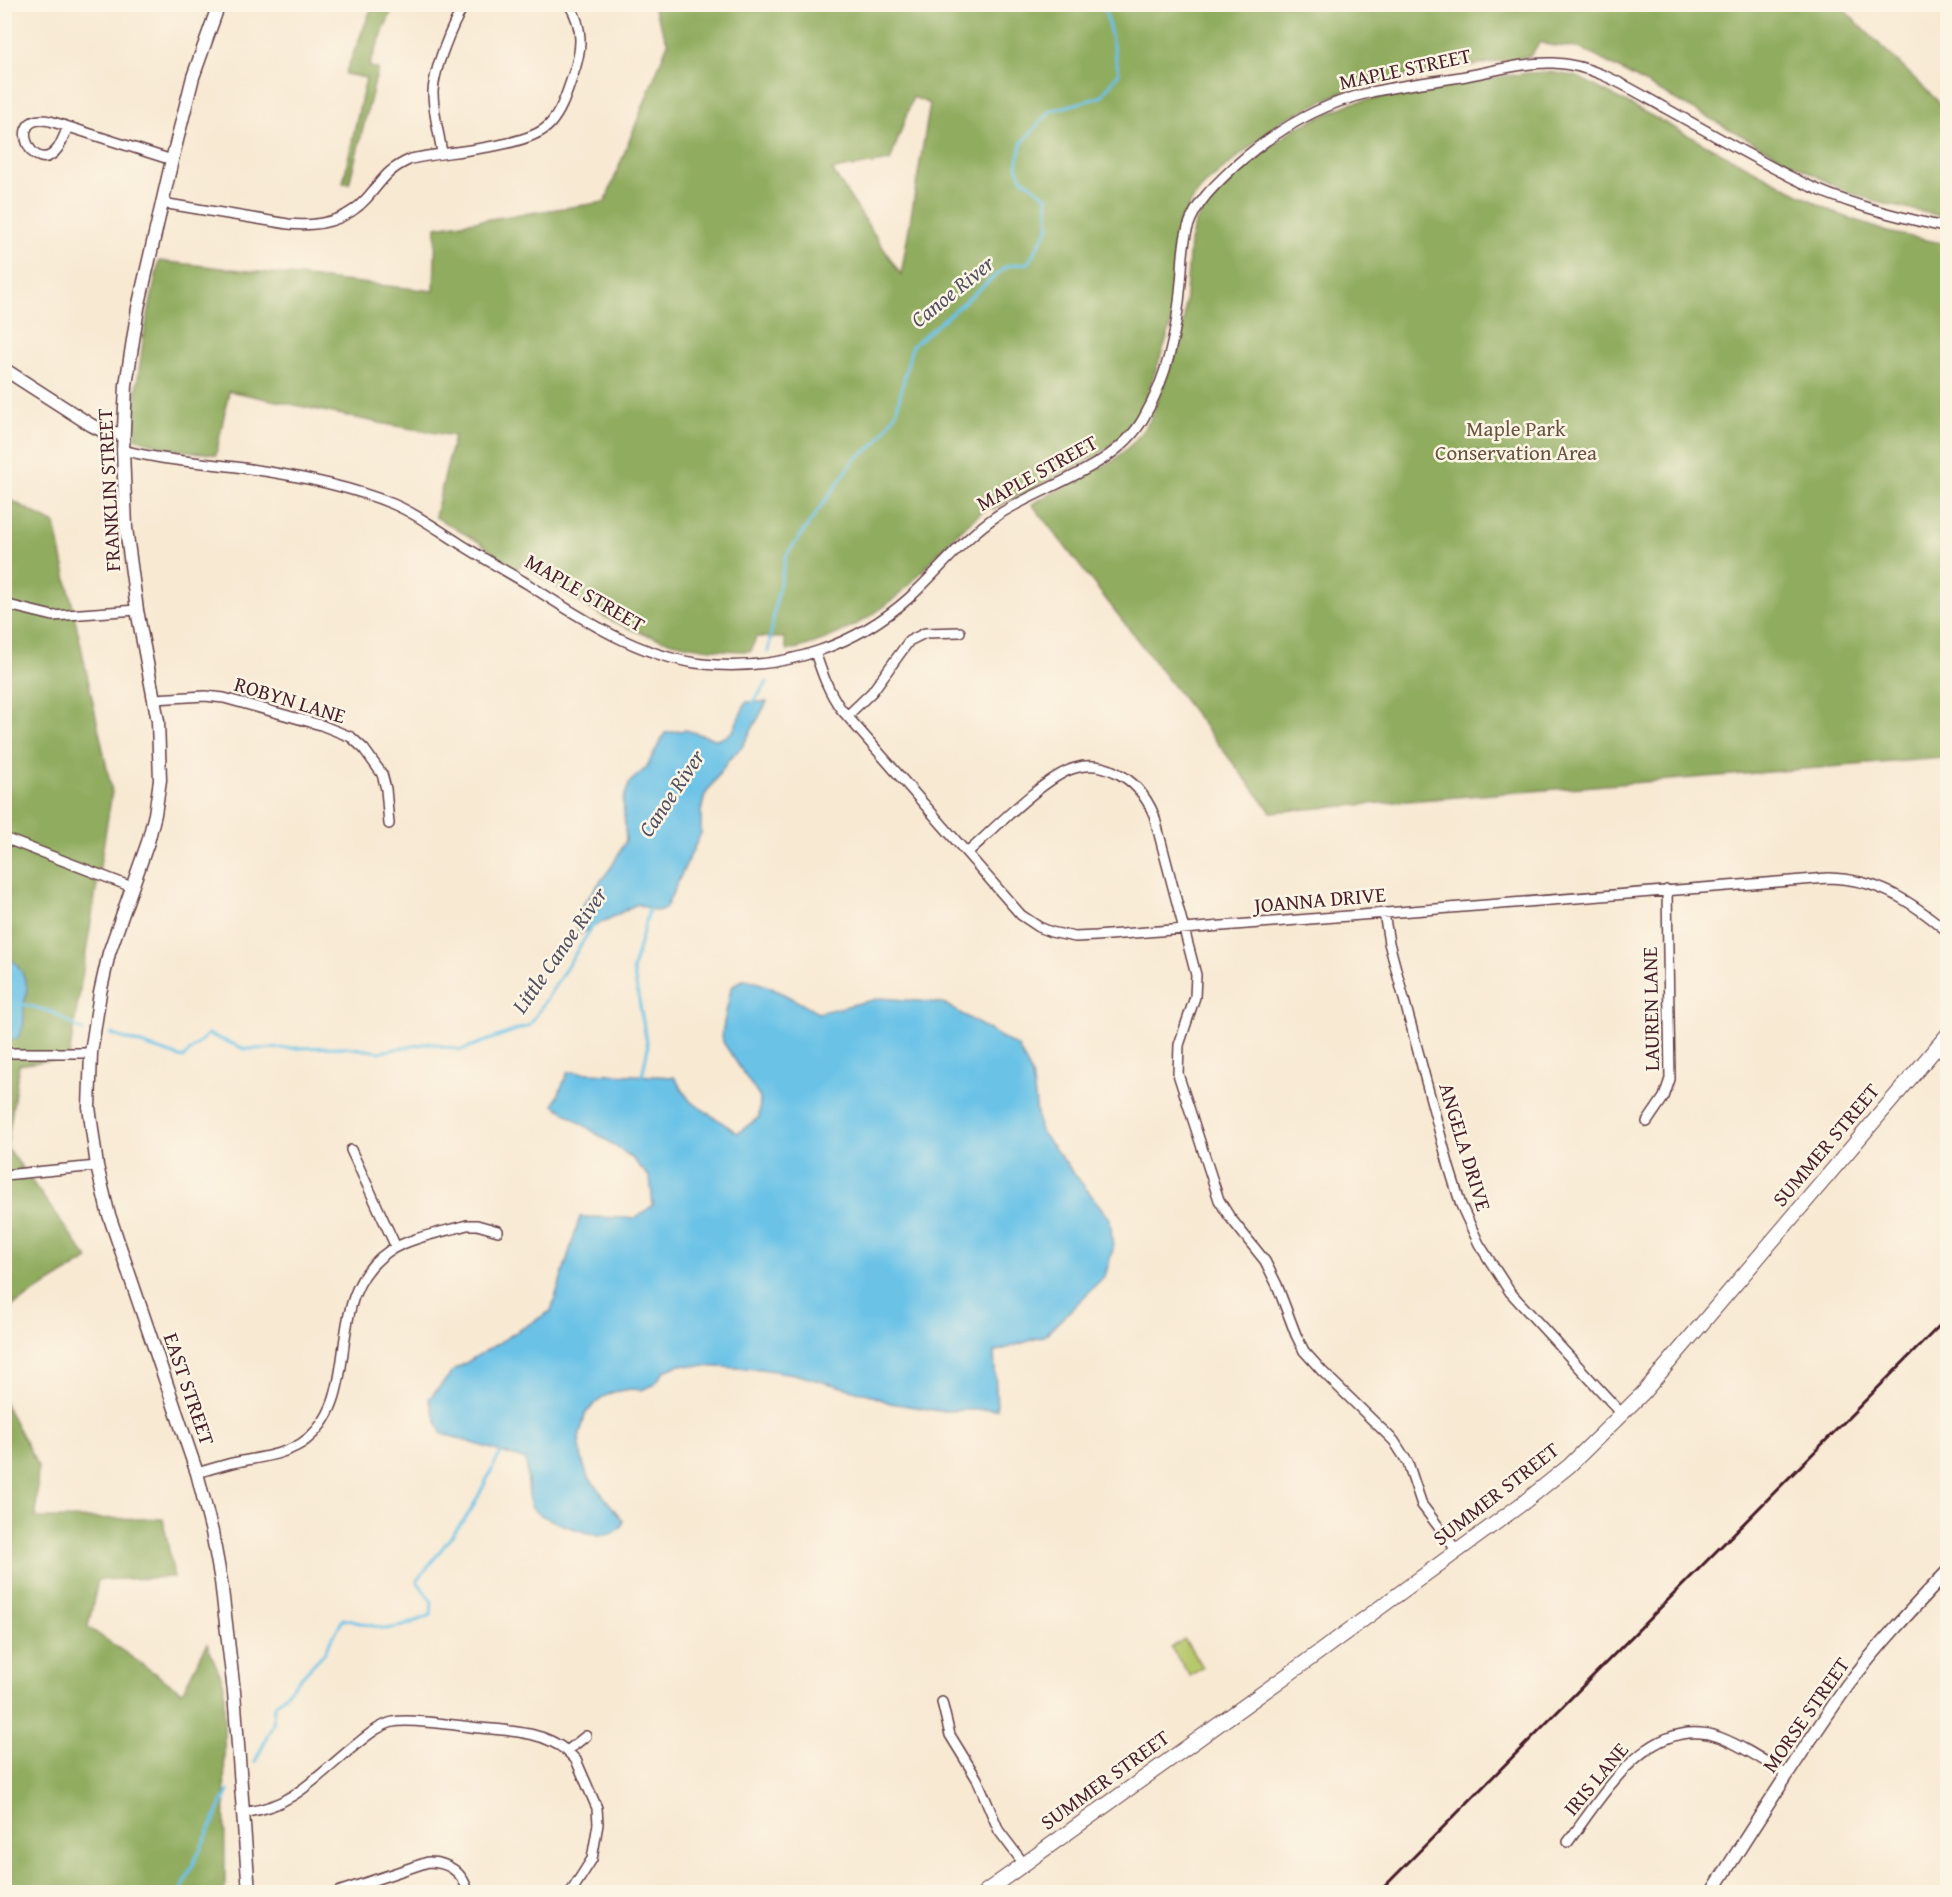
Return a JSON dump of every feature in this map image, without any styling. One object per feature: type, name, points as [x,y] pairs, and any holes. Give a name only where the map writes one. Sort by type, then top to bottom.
[{"type":"main road","name":"SUMMER STREET","points":[[985,1893],[1458,1551],[1569,1466],[1643,1393],[1947,1034]]},
{"type":"street","name":"FRANKLIN STREET","points":[[125,905],[148,842],[158,798],[159,740],[126,528],[124,408],[133,335],[172,160],[193,77],[219,4]]},
{"type":"street","points":[[442,153],[434,103],[435,78],[465,4]]},
{"type":"street","points":[[162,203],[275,222],[303,225],[330,222],[356,208],[395,166],[411,159],[524,140],[535,135],[550,123],[564,99],[578,62],[581,47],[578,24],[568,4]]},
{"type":"street","name":"MAPLE STREET","points":[[123,450],[157,459],[240,467],[348,488],[393,504],[413,513],[581,618],[634,646],[657,654],[696,663],[733,665],[787,661],[860,633],[910,597],[968,536],[993,518],[1017,503],[1105,459],[1125,443],[1141,423],[1169,360],[1176,332],[1185,233],[1195,208],[1218,181],[1258,146],[1281,130],[1346,100],[1371,92],[1513,66],[1555,63],[1576,66],[1624,86],[1792,177],[1845,201],[1875,211],[1947,228]]},
{"type":"street","points":[[68,126],[59,146],[51,154],[44,156],[36,154],[26,144],[27,129],[38,120],[46,120],[68,126],[172,160]]},
{"type":"street","points":[[4,369],[105,432],[123,434]]},
{"type":"street","points":[[4,604],[53,616],[137,610]]},
{"type":"street","points":[[847,716],[873,692],[909,641],[925,633],[960,632]]},
{"type":"street","name":"JOANNA DRIVE","points":[[815,652],[831,695],[847,716],[1021,915],[1039,927],[1052,932],[1075,937],[1828,878],[1875,885],[1918,908],[1947,932]]},
{"type":"street","name":"ROBYN LANE","points":[[154,699],[205,696],[224,698],[321,725],[351,737],[364,749],[382,774],[386,789],[389,824]]},
{"type":"street","points":[[967,854],[1049,782],[1065,772],[1084,766],[1110,770],[1137,786],[1147,800],[1156,823],[1194,968],[1195,997],[1179,1045],[1178,1074],[1217,1194],[1229,1216],[1257,1250],[1271,1273],[1304,1351],[1394,1441],[1408,1463],[1422,1505],[1458,1551]]},
{"type":"street","points":[[4,838],[132,887]]},
{"type":"street","name":"LAUREN LANE","points":[[1647,1122],[1664,1096],[1670,1079],[1667,890]]},
{"type":"street","name":"EAST STREET","points":[[125,905],[109,953],[100,993],[91,1053],[89,1107],[97,1166],[108,1212],[197,1473],[212,1532],[222,1586],[234,1692],[249,1893]]},
{"type":"street","name":"ANGELA DRIVE","points":[[1383,913],[1449,1167],[1469,1224],[1488,1260],[1510,1292],[1623,1415]]},
{"type":"street","points":[[4,1053],[91,1053]]},
{"type":"street","points":[[351,1150],[396,1247]]},
{"type":"street","points":[[4,1175],[97,1166]]},
{"type":"street","points":[[197,1473],[287,1451],[316,1430],[334,1399],[348,1311],[360,1281],[374,1263],[396,1247],[471,1225],[498,1230]]},
{"type":"street","name":"MORSE STREET","points":[[1712,1893],[1787,1775],[1848,1686],[1873,1654],[1947,1571]]},
{"type":"street","points":[[942,1702],[946,1723],[954,1743],[977,1779],[999,1831],[1024,1864]]},
{"type":"street","points":[[243,1812],[264,1810],[287,1800],[368,1735],[395,1721],[536,1735],[559,1744],[576,1760],[597,1808],[598,1824],[592,1859],[571,1893]]},
{"type":"street","name":"IRIS LANE","points":[[1568,1842],[1629,1765],[1648,1748],[1670,1737],[1688,1734],[1719,1737],[1787,1775]]},
{"type":"street","points":[[567,1751],[586,1736]]},
{"type":"street","points":[[338,1893],[428,1862],[436,1862],[446,1864],[456,1870],[468,1893]]},
{"type":"green space","points":[[373,5],[394,5],[369,66],[378,69],[349,184],[343,183],[366,78],[345,74]]},
{"type":"green space","points":[[652,5],[1839,5],[1947,110],[1947,217],[1884,204],[1842,190],[1586,51],[1574,48],[1540,42],[1530,56],[1403,77],[1350,89],[1284,119],[1203,186],[1189,205],[1180,228],[1170,329],[1144,404],[1119,439],[1098,455],[993,509],[991,506],[979,514],[911,583],[870,617],[822,641],[787,651],[784,638],[756,637],[751,651],[708,649],[666,641],[606,618],[521,564],[517,570],[479,542],[435,517],[454,436],[229,391],[216,455],[172,449],[136,439],[134,406],[144,335],[159,261],[434,291],[436,227],[605,202],[668,43]],"holes":[[[913,97],[930,104],[901,275],[832,170],[890,161]]]},
{"type":"green space","name":"Maple Park Conservation Area","points":[[1551,72],[1578,77],[1833,212],[1887,232],[1947,244],[1948,744],[1942,758],[1271,812],[1032,504],[1113,461],[1134,442],[1149,422],[1183,333],[1190,242],[1194,226],[1214,194],[1293,129],[1352,103],[1460,82]]},
{"type":"green space","points":[[5,497],[55,524],[112,792],[69,1057],[19,1065],[7,1147],[88,1259],[5,1311]]},
{"type":"green space","points":[[4,1402],[38,1466],[36,1518],[163,1519],[174,1577],[98,1580],[88,1627],[182,1692],[207,1644],[224,1684],[225,1892],[5,1892]]},
{"type":"green space","points":[[1184,1639],[1203,1667],[1190,1676],[1171,1648]]},
{"type":"water","points":[[746,702],[767,702],[742,747],[728,761],[705,795],[701,811],[701,833],[665,909],[656,911],[637,904],[580,934],[576,925],[582,906],[612,866],[626,840],[623,800],[630,782],[646,768],[665,733],[686,730],[715,739],[725,737],[733,731]]},
{"type":"water","points":[[9,957],[21,971],[27,991],[23,1025],[17,1039],[5,1039],[5,958]]},
{"type":"water","points":[[743,980],[760,983],[818,1013],[881,998],[943,1003],[1018,1047],[1032,1075],[1039,1129],[1110,1219],[1113,1249],[1105,1276],[1044,1336],[994,1352],[997,1409],[940,1411],[890,1403],[868,1394],[794,1374],[761,1369],[679,1365],[664,1371],[654,1385],[641,1390],[613,1392],[601,1398],[585,1414],[579,1438],[582,1460],[587,1475],[623,1521],[621,1527],[613,1532],[598,1535],[554,1521],[535,1511],[531,1507],[526,1460],[441,1433],[429,1399],[454,1370],[551,1311],[580,1217],[636,1218],[653,1205],[650,1178],[631,1157],[554,1105],[568,1072],[674,1077],[690,1101],[738,1133],[759,1117],[760,1098],[723,1042],[722,1033],[731,988]]},
{"type":"waterway","name":"Canoe River","points":[[768,652],[786,556],[855,459],[876,444],[896,413],[912,346],[1007,266],[1028,263],[1049,227],[1047,197],[1022,178],[1017,167],[1021,144],[1050,111],[1101,97],[1119,73],[1104,4]]},
{"type":"waterway","name":"Canoe River","points":[[752,705],[767,682]]},
{"type":"waterway","name":"Canoe River","points":[[642,1076],[648,1048],[633,969],[650,906]]},
{"type":"waterway","name":"Little Canoe River","points":[[111,1034],[183,1058],[208,1034],[245,1049],[346,1047],[380,1052],[429,1043],[461,1050],[530,1025],[594,924]]},
{"type":"waterway","name":"Little Canoe River","points":[[22,1004],[52,1012],[83,1031]]},
{"type":"waterway","name":"Canoe River","points":[[255,1762],[273,1724],[274,1706],[324,1653],[343,1619],[386,1629],[403,1626],[431,1615],[432,1602],[417,1581],[470,1512],[501,1452]]},
{"type":"waterway","name":"Canoe River","points":[[180,1892],[228,1791]]},
{"type":"railway","points":[[1379,1892],[1948,1317]]}]
